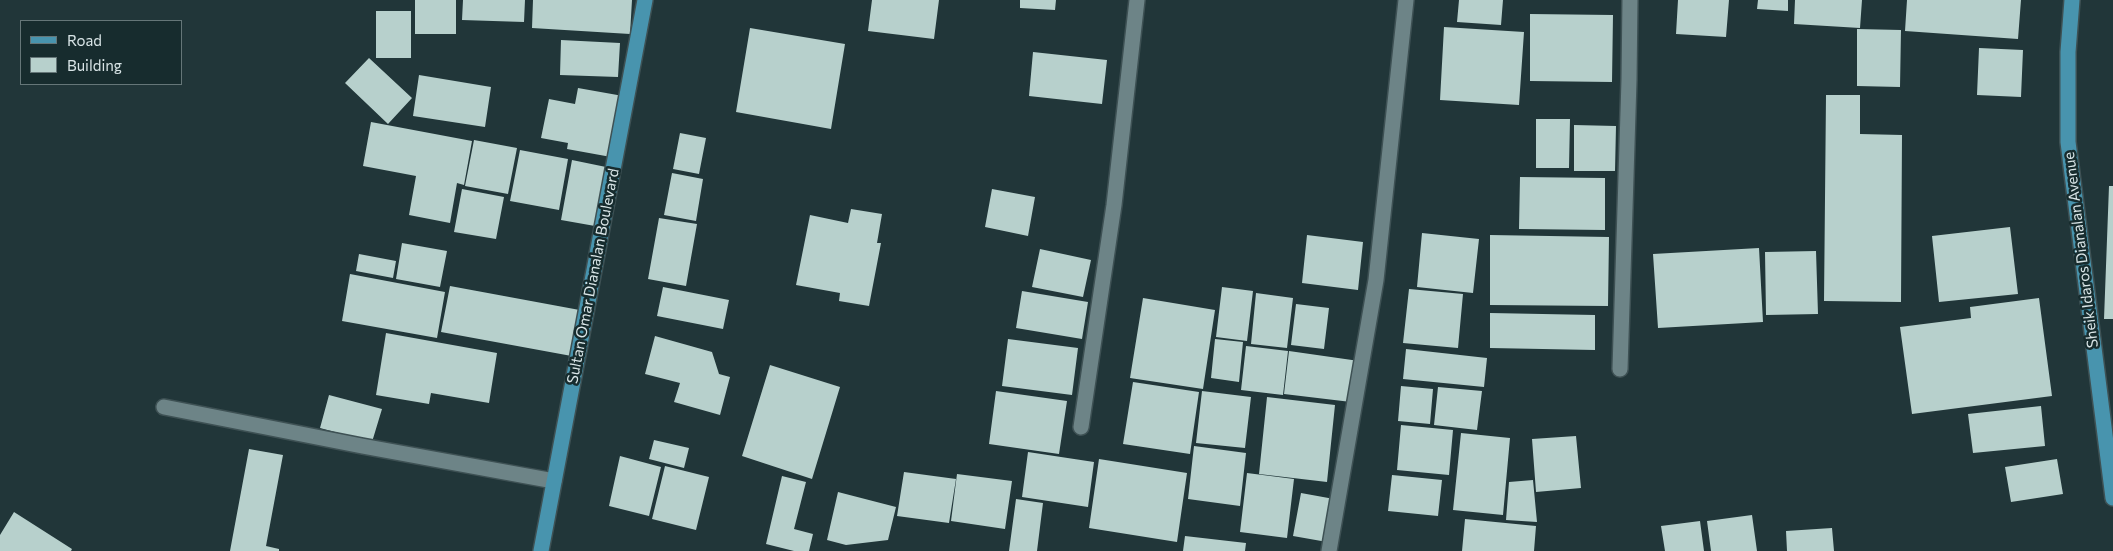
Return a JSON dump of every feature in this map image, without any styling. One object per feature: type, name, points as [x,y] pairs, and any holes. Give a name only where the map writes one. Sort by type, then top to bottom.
[{"type":"main road","name":"Sultan Omar Dianalan Boulevard","points":[[541,551],[645,0]]},
{"type":"main road","name":"Sheik Idaros Dianalan Avenue","points":[[2072,0],[2068,52],[2068,142],[2113,498]]},
{"type":"street","points":[[1081,427],[1114,205],[1137,0]]},
{"type":"street","points":[[1329,551],[1376,280],[1406,0]]},
{"type":"street","points":[[1620,369],[1630,80],[1630,0]]},
{"type":"street","points":[[164,407],[554,481]]},
{"type":"building","points":[[415,0],[456,0],[456,34],[415,34]]},
{"type":"building","points":[[463,0],[525,0],[524,22],[462,20]]},
{"type":"building","points":[[533,0],[632,0],[630,34],[532,28]]},
{"type":"building","points":[[872,0],[939,0],[934,39],[868,31]]},
{"type":"building","points":[[1020,0],[1056,0],[1055,10],[1020,8]]},
{"type":"building","points":[[1459,0],[1503,0],[1501,25],[1457,22]]},
{"type":"building","points":[[1678,0],[1729,0],[1726,37],[1676,34]]},
{"type":"building","points":[[1758,0],[1788,0],[1788,11],[1757,9]]},
{"type":"building","points":[[1795,0],[1862,0],[1860,28],[1794,24]]},
{"type":"building","points":[[1907,0],[2021,0],[2018,39],[1905,31]]},
{"type":"building","points":[[376,11],[411,11],[411,58],[376,58]]},
{"type":"building","points":[[1530,14],[1613,15],[1612,82],[1530,81]]},
{"type":"building","points":[[1444,27],[1524,32],[1519,105],[1440,100]]},
{"type":"building","points":[[750,28],[845,44],[831,129],[736,112]]},
{"type":"building","points":[[1857,29],[1901,30],[1900,87],[1857,86]]},
{"type":"building","points":[[561,40],[620,43],[618,77],[560,75]]},
{"type":"building","points":[[1979,48],[2023,50],[2021,97],[1977,95]]},
{"type":"building","points":[[1033,52],[1107,60],[1102,104],[1029,96]]},
{"type":"building","points":[[369,58],[412,98],[388,124],[345,83]]},
{"type":"building","points":[[419,75],[491,87],[485,127],[413,116]]},
{"type":"building","points":[[578,88],[623,96],[611,157],[567,149],[568,143],[541,138],[549,99],[575,104]]},
{"type":"building","points":[[1826,95],[1860,95],[1860,134],[1902,135],[1901,302],[1824,301]]},
{"type":"building","points":[[1536,119],[1570,119],[1569,168],[1536,168]]},
{"type":"building","points":[[371,122],[472,141],[464,185],[457,183],[450,223],[409,215],[416,176],[363,166]]},
{"type":"building","points":[[1574,125],[1616,126],[1615,171],[1574,171]]},
{"type":"building","points":[[680,133],[706,138],[699,174],[673,169]]},
{"type":"building","points":[[474,140],[517,148],[508,194],[465,186]]},
{"type":"building","points":[[520,150],[568,159],[559,210],[510,201]]},
{"type":"building","points":[[572,160],[606,167],[595,226],[561,220]]},
{"type":"building","points":[[672,173],[703,179],[696,221],[664,215]]},
{"type":"building","points":[[1520,177],[1605,178],[1605,230],[1519,229]]},
{"type":"building","points":[[2109,186],[2113,186],[2113,319],[2104,319]]},
{"type":"building","points":[[462,189],[504,197],[496,239],[454,232]]},
{"type":"building","points":[[992,189],[1035,197],[1028,236],[985,227]]},
{"type":"building","points":[[851,209],[882,214],[877,243],[881,243],[869,306],[839,301],[840,293],[796,285],[810,215],[848,223]]},
{"type":"building","points":[[659,218],[697,224],[686,286],[648,279]]},
{"type":"building","points":[[2010,227],[2018,294],[1939,302],[1932,236]]},
{"type":"building","points":[[1422,233],[1479,239],[1473,293],[1417,287]]},
{"type":"building","points":[[1307,235],[1363,242],[1358,290],[1302,283]]},
{"type":"building","points":[[1490,235],[1609,237],[1608,306],[1490,305]]},
{"type":"building","points":[[402,243],[447,251],[440,287],[396,279]]},
{"type":"building","points":[[1759,248],[1763,322],[1658,328],[1653,254]]},
{"type":"building","points":[[1040,249],[1091,260],[1083,297],[1032,287]]},
{"type":"building","points":[[1816,251],[1818,314],[1766,315],[1765,252]]},
{"type":"building","points":[[359,254],[396,261],[393,278],[356,271]]},
{"type":"building","points":[[350,274],[445,292],[437,338],[342,321]]},
{"type":"building","points":[[450,286],[585,311],[577,357],[441,332]]},
{"type":"building","points":[[663,287],[729,300],[723,329],[657,316]]},
{"type":"building","points":[[1222,287],[1253,291],[1247,341],[1216,337]]},
{"type":"building","points":[[1409,289],[1463,294],[1458,348],[1403,343]]},
{"type":"building","points":[[1022,291],[1088,302],[1082,339],[1016,328]]},
{"type":"building","points":[[1256,293],[1293,298],[1287,348],[1251,344]]},
{"type":"building","points":[[1143,298],[1215,310],[1203,389],[1130,378]]},
{"type":"building","points":[[2039,298],[2052,396],[1912,414],[1900,327],[1971,318],[1970,307]]},
{"type":"building","points":[[1296,304],[1329,308],[1324,349],[1291,345]]},
{"type":"building","points":[[1490,313],[1595,315],[1595,350],[1490,348]]},
{"type":"building","points":[[386,333],[497,353],[489,403],[431,393],[429,404],[376,395]]},
{"type":"building","points":[[655,336],[712,352],[719,374],[730,377],[720,415],[674,402],[680,383],[645,374]]},
{"type":"building","points":[[1008,339],[1078,348],[1072,395],[1002,386]]},
{"type":"building","points":[[1215,339],[1243,342],[1239,382],[1211,378]]},
{"type":"building","points":[[1246,346],[1288,351],[1283,395],[1241,390]]},
{"type":"building","points":[[1406,349],[1487,358],[1484,387],[1403,379]]},
{"type":"building","points":[[1289,351],[1359,361],[1351,402],[1284,394]]},
{"type":"building","points":[[770,365],[840,387],[812,479],[742,456]]},
{"type":"building","points":[[1133,382],[1199,392],[1190,454],[1123,444]]},
{"type":"building","points":[[1401,386],[1433,389],[1430,424],[1398,421]]},
{"type":"building","points":[[1438,387],[1482,391],[1477,430],[1434,425]]},
{"type":"building","points":[[996,391],[1067,401],[1059,454],[989,444]]},
{"type":"building","points":[[1202,391],[1251,397],[1245,448],[1196,443]]},
{"type":"building","points":[[329,395],[382,409],[372,442],[320,428]]},
{"type":"building","points":[[1267,397],[1335,405],[1327,482],[1259,474]]},
{"type":"building","points":[[2041,406],[2045,446],[1973,453],[1968,414]]},
{"type":"building","points":[[1401,425],[1453,430],[1449,475],[1397,470]]},
{"type":"building","points":[[1461,433],[1510,438],[1503,515],[1453,510]]},
{"type":"building","points":[[1576,436],[1581,488],[1536,492],[1532,439]]},
{"type":"building","points":[[654,440],[689,448],[684,468],[649,459]]},
{"type":"building","points":[[1194,446],[1246,453],[1240,506],[1188,499]]},
{"type":"building","points":[[249,449],[283,455],[266,546],[279,549],[279,551],[230,551]]},
{"type":"building","points":[[1028,452],[1094,462],[1088,507],[1022,497]]},
{"type":"building","points":[[620,456],[661,467],[649,516],[609,506]]},
{"type":"building","points":[[1099,459],[1187,473],[1177,542],[1089,528]]},
{"type":"building","points":[[2057,459],[2063,494],[2011,502],[2005,467]]},
{"type":"building","points":[[665,466],[709,477],[696,530],[652,519]]},
{"type":"building","points":[[904,472],[956,479],[949,523],[897,516]]},
{"type":"building","points":[[1247,473],[1294,479],[1287,538],[1240,532]]},
{"type":"building","points":[[957,474],[1012,481],[1005,529],[951,521]]},
{"type":"building","points":[[1392,475],[1442,480],[1438,516],[1388,511]]},
{"type":"building","points":[[782,476],[806,482],[794,529],[813,534],[809,551],[794,551],[766,544]]},
{"type":"building","points":[[1533,480],[1537,522],[1506,520],[1509,482]]},
{"type":"building","points":[[838,492],[896,507],[888,540],[846,545],[827,540]]},
{"type":"building","points":[[1301,493],[1334,499],[1327,542],[1293,536]]},
{"type":"building","points":[[1016,499],[1043,503],[1037,551],[1009,551]]},
{"type":"building","points":[[14,512],[72,549],[71,551],[0,551],[0,535]]},
{"type":"building","points":[[1752,515],[1757,551],[1711,551],[1707,521]]},
{"type":"building","points":[[1465,519],[1536,526],[1534,551],[1462,551]]},
{"type":"building","points":[[1700,521],[1704,551],[1665,551],[1661,526]]},
{"type":"building","points":[[1832,528],[1834,551],[1787,551],[1786,531]]},
{"type":"building","points":[[1185,536],[1246,543],[1245,551],[1183,551]]}]
